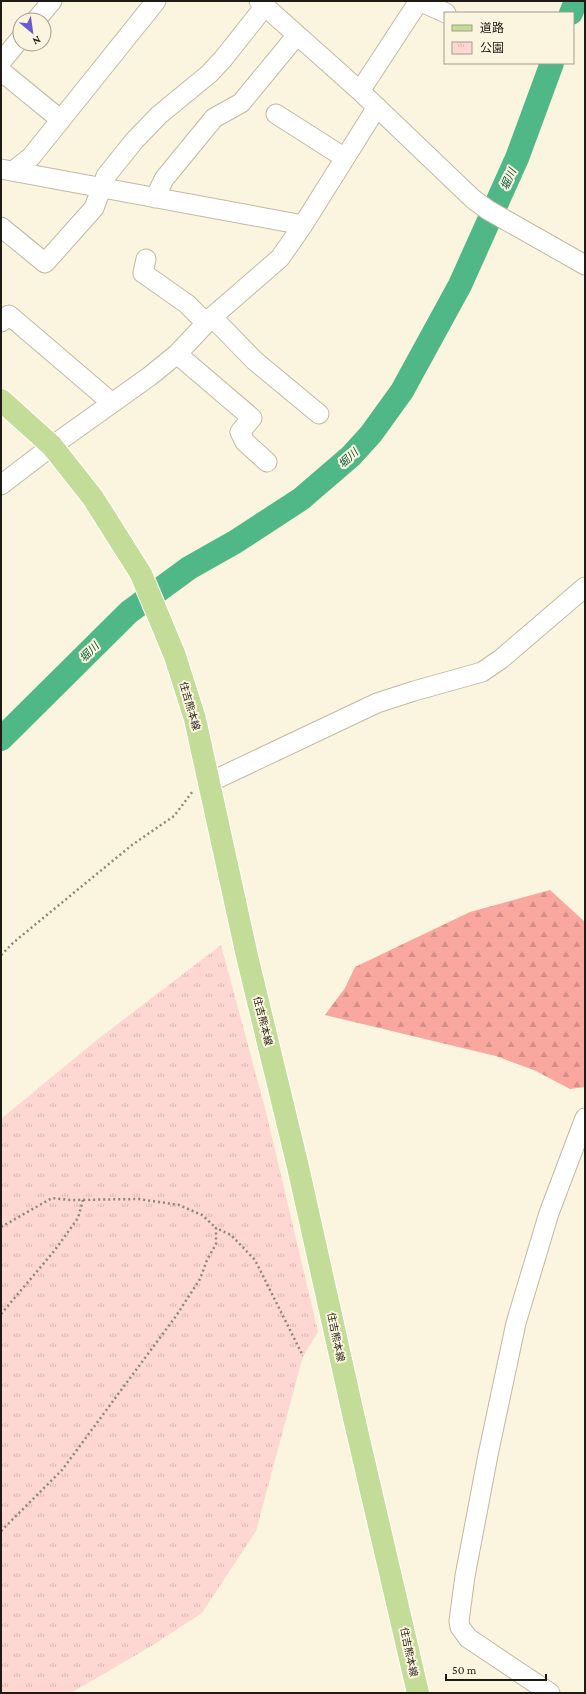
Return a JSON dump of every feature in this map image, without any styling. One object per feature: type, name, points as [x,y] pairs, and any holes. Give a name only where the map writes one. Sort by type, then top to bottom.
[{"type":"main road","name":"住吉熊本線","points":[[1,400],[52,446],[93,498],[141,574],[175,656],[195,719],[208,783],[418,1693]]},
{"type":"street","points":[[43,12],[52,1]]},
{"type":"street","points":[[5,167],[31,157],[156,1]]},
{"type":"street","points":[[360,91],[419,1],[444,12]]},
{"type":"street","points":[[1,227],[45,263],[94,208],[106,176],[134,141],[159,114],[209,74],[223,59],[262,4],[360,91],[445,173],[488,210],[585,265]]},
{"type":"street","points":[[155,198],[164,179],[214,118],[241,103],[297,35]]},
{"type":"street","points":[[1,62],[12,49]]},
{"type":"street","points":[[1,71],[61,120]]},
{"type":"street","points":[[1,485],[177,354],[209,320],[280,258],[303,225],[377,107]]},
{"type":"street","points":[[276,114],[346,158]]},
{"type":"street","points":[[5,167],[102,188],[303,225]]},
{"type":"street","points":[[146,259],[143,273],[209,320],[255,361],[319,414]]},
{"type":"street","points":[[1,322],[9,315],[112,403]]},
{"type":"street","points":[[177,354],[252,418],[240,432],[245,442],[267,462]]},
{"type":"street","points":[[208,783],[377,703],[482,672],[501,659],[585,587]]},
{"type":"street","points":[[550,1693],[468,1638],[460,1627],[459,1621],[465,1576],[516,1323],[549,1213],[585,1118]]},
{"type":"path","points":[[1,954],[132,845],[174,816],[192,791],[208,783]]},
{"type":"path","points":[[1,1227],[52,1198],[83,1200],[139,1199],[179,1205],[202,1215],[216,1228],[231,1235],[255,1260],[304,1356]]},
{"type":"path","points":[[1,1314],[51,1255],[78,1218],[83,1200]]},
{"type":"path","points":[[1,1531],[62,1470],[176,1316],[200,1279],[207,1260],[216,1244],[216,1228]]},
{"type":"green space","points":[[550,890],[585,922],[585,1087],[570,1089],[536,1071],[496,1056],[325,1015],[345,988],[355,967],[470,912]]},
{"type":"green space","points":[[221,945],[266,1112],[318,1332],[303,1356],[256,1531],[202,1613],[153,1645],[71,1693],[1,1693],[1,1119],[93,1043]]},
{"type":"waterway","name":"堀川","points":[[571,12],[576,1]]},
{"type":"waterway","name":"堀川","points":[[1,739],[129,612],[189,568],[235,542],[301,499],[351,456],[371,434],[402,391],[460,285],[517,158],[552,64]]}]
